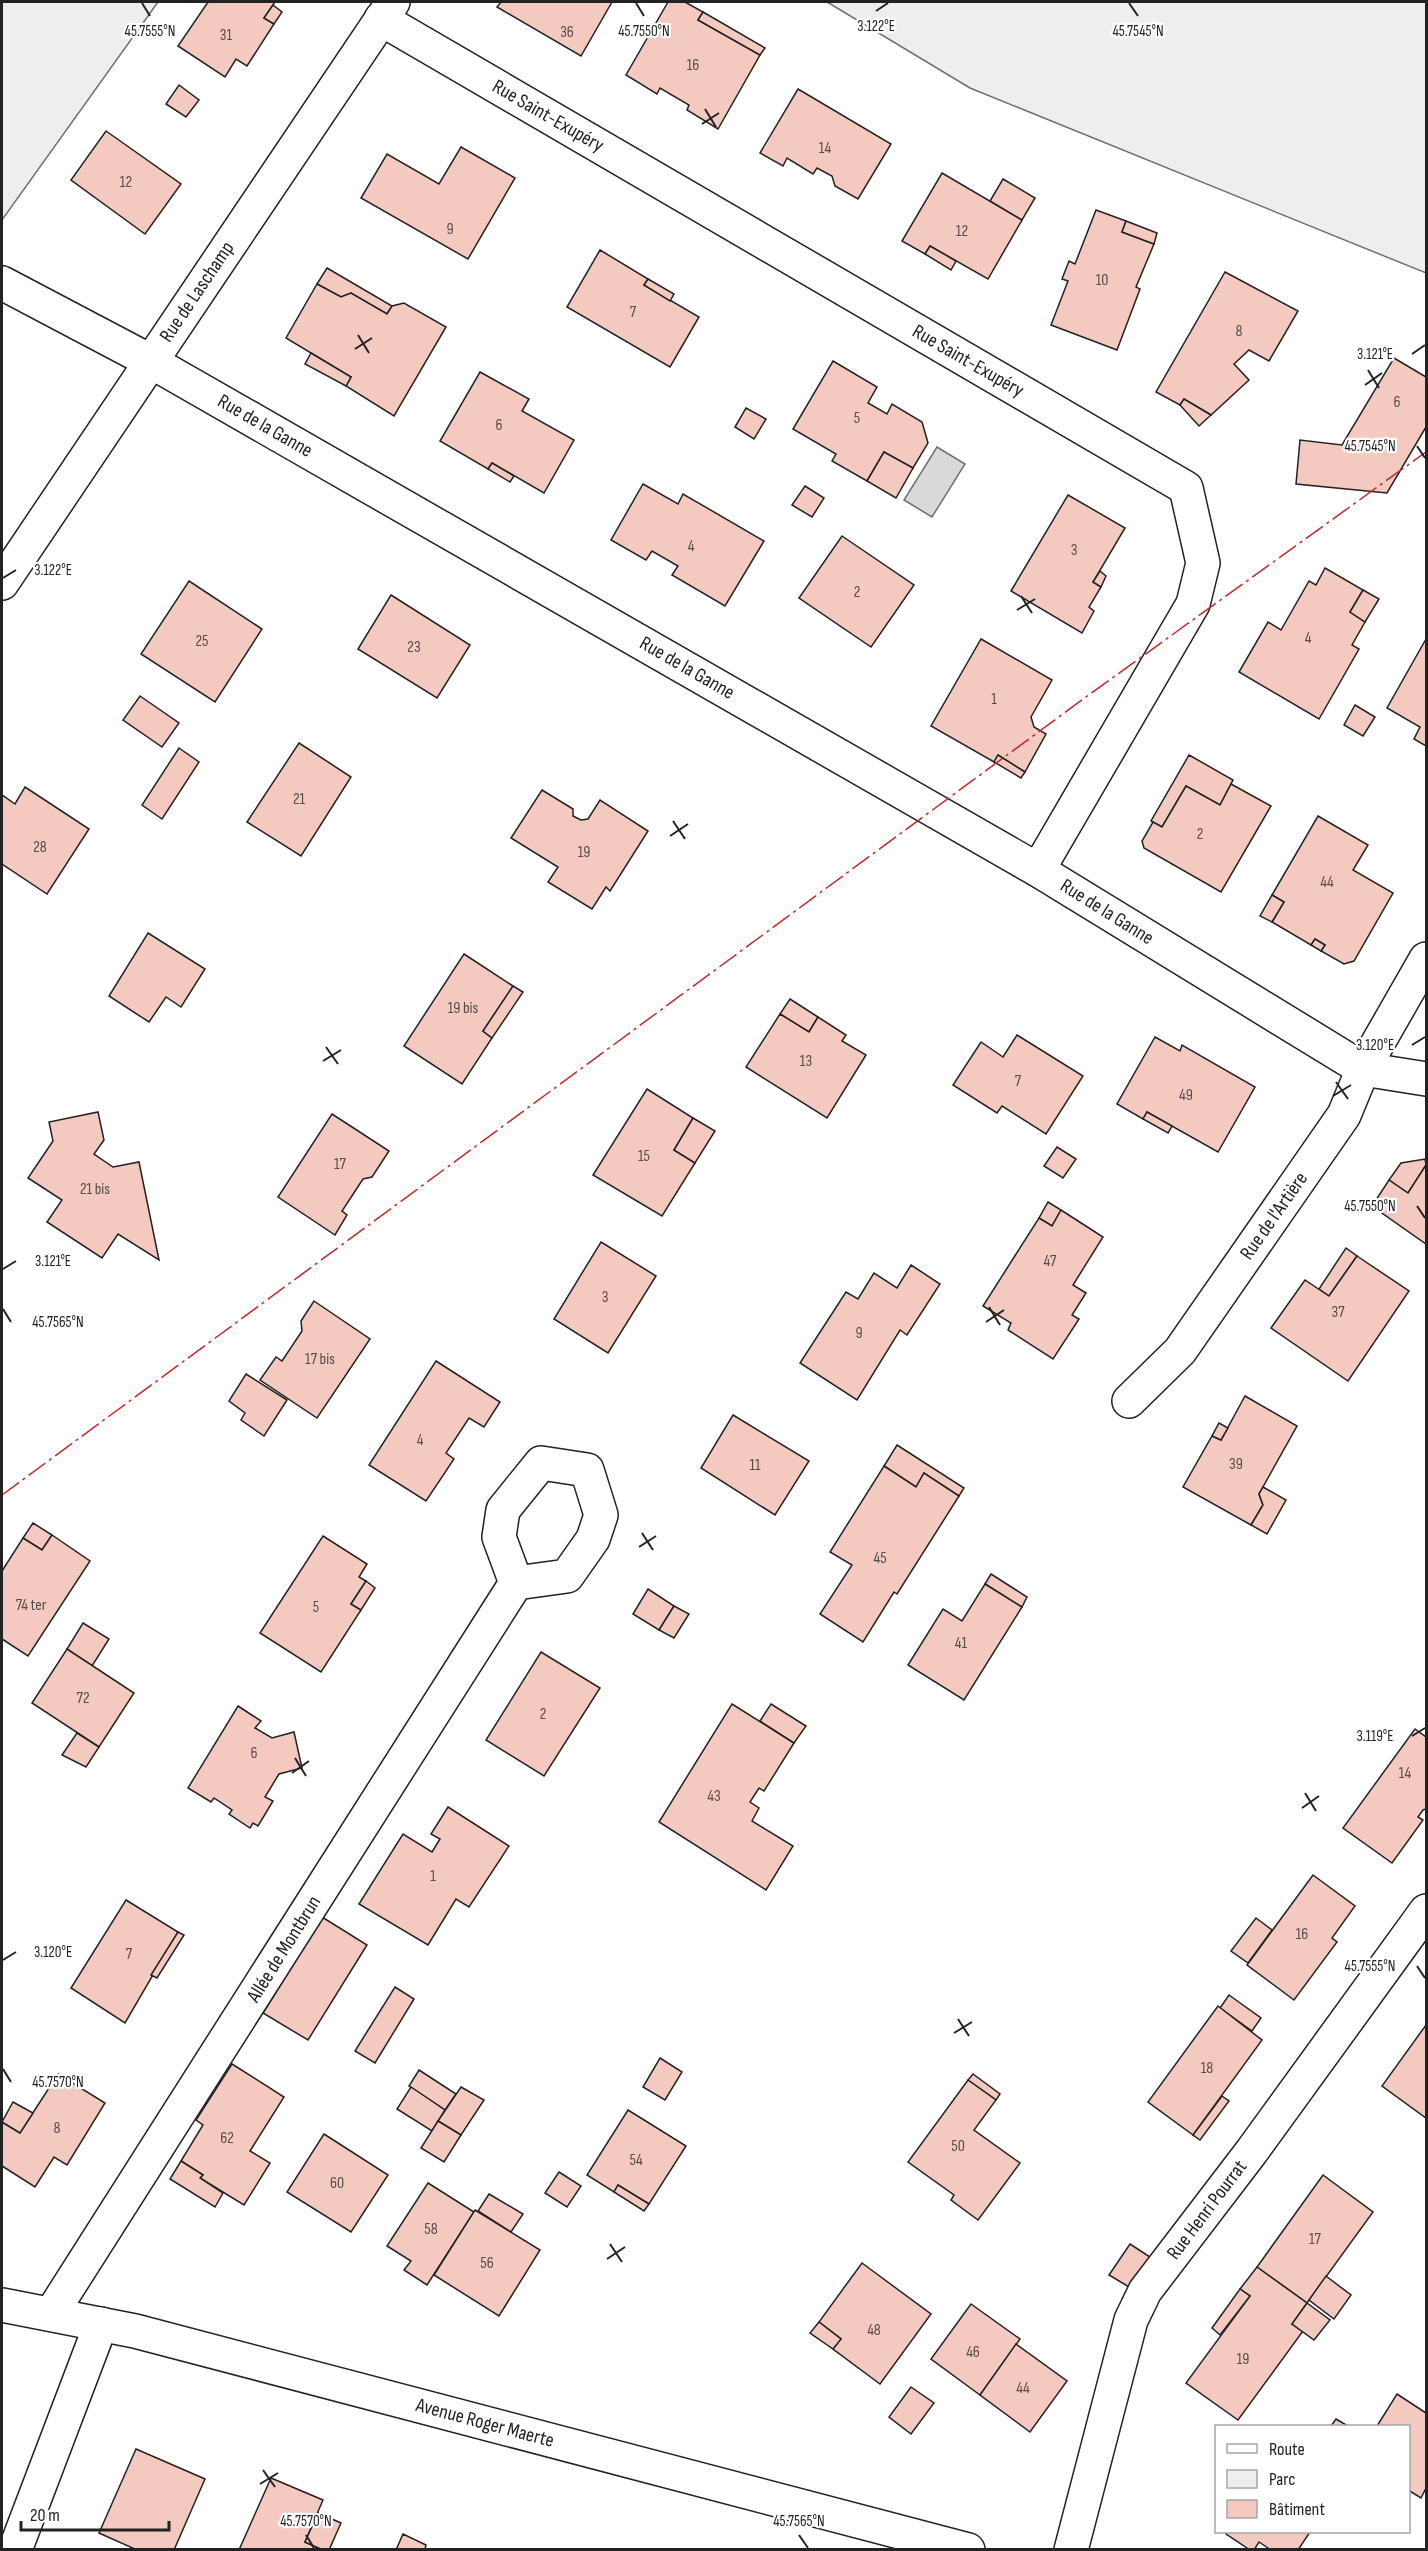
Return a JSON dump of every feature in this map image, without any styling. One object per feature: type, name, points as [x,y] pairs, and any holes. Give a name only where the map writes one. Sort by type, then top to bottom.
[{"type":"street","name":"Rue de Laschamp","points":[[2,583],[387,10]]},
{"type":"street","name":"Rue Saint-Exupéry","points":[[387,10],[1186,488],[1203,564],[1193,604],[1038,870]]},
{"type":"street","name":"Rue de la Ganne","points":[[2,282],[150,361],[1038,870],[1363,1069]]},
{"type":"street","name":"Rue de l'Artière","points":[[1129,1401],[1180,1351],[1344,1115],[1363,1069],[1426,959]]},
{"type":"street","points":[[1363,1069],[1426,1079]]},
{"type":"street","name":"Allée de Montbrun","points":[[51,2314],[516,1583]]},
{"type":"street","name":"Rue Henri Pourrat","points":[[1071,2550],[1131,2320],[1145,2291],[1252,2151],[1426,1911]]},
{"type":"street","name":"Avenue Roger Maerte","points":[[2,2305],[135,2331],[968,2550]]},
{"type":"street","points":[[15,2550],[101,2324]]},
{"type":"green space","points":[[2,2],[158,2],[2,220]]},
{"type":"green space","points":[[827,2],[1426,2],[1426,273],[970,88]]},
{"type":"shaded area","points":[[937,447],[965,464],[932,517],[904,500]]},
{"type":"building","points":[[208,2],[275,2],[264,18],[274,24],[247,66],[236,59],[225,77],[178,46]]},
{"type":"building","points":[[501,2],[612,2],[581,56],[497,7]]},
{"type":"building","points":[[668,2],[685,2],[703,12],[698,20],[760,55],[718,129],[687,110],[689,105],[660,88],[657,94],[626,75]]},
{"type":"building","points":[[273,5],[282,12],[274,24],[264,18]]},
{"type":"building","points":[[703,12],[765,48],[760,55],[698,20]]},
{"type":"building","points":[[179,85],[199,100],[186,117],[166,104]]},
{"type":"building","points":[[798,89],[891,144],[858,199],[835,186],[832,176],[817,168],[813,174],[787,158],[783,166],[760,153]]},
{"type":"building","points":[[106,131],[181,184],[145,234],[71,180]]},
{"type":"building","points":[[461,147],[515,178],[468,259],[361,198],[387,154],[439,184]]},
{"type":"building","points":[[942,173],[1022,220],[988,279],[930,246],[925,254],[902,241]]},
{"type":"building","points":[[1003,179],[1035,198],[1022,220],[990,201]]},
{"type":"building","points":[[1096,210],[1126,221],[1122,232],[1154,244],[1136,287],[1140,289],[1117,350],[1051,325],[1068,281],[1062,279],[1069,261],[1075,264]]},
{"type":"building","points":[[1126,221],[1157,233],[1154,244],[1122,232]]},
{"type":"building","points":[[930,246],[956,261],[951,270],[925,254]]},
{"type":"building","points":[[600,250],[648,279],[644,285],[699,317],[670,367],[567,307]]},
{"type":"building","points":[[327,268],[392,306],[387,314],[351,293],[341,297],[317,284]]},
{"type":"building","points":[[1225,272],[1298,311],[1269,361],[1249,350],[1234,364],[1249,380],[1211,415],[1184,399],[1180,405],[1156,392]]},
{"type":"building","points":[[648,279],[674,294],[670,301],[644,285]]},
{"type":"building","points":[[317,284],[341,297],[351,293],[387,314],[392,306],[404,303],[446,327],[394,416],[346,386],[351,377],[286,338]]},
{"type":"building","points":[[311,353],[351,377],[346,386],[305,364]]},
{"type":"building","points":[[1394,358],[1426,377],[1426,427],[1387,493],[1296,484],[1300,440],[1342,445]]},
{"type":"building","points":[[833,361],[877,387],[868,403],[887,414],[892,404],[922,422],[928,443],[913,468],[884,452],[867,481],[832,461],[836,454],[793,429]]},
{"type":"building","points":[[480,372],[529,399],[522,411],[574,440],[544,493],[492,463],[488,469],[440,441]]},
{"type":"building","points":[[1184,399],[1211,415],[1199,426],[1180,405]]},
{"type":"building","points":[[746,408],[766,419],[754,439],[735,427]]},
{"type":"building","points":[[884,452],[913,468],[896,498],[867,481]]},
{"type":"building","points":[[492,463],[514,476],[510,482],[488,469]]},
{"type":"building","points":[[643,484],[678,504],[683,494],[764,541],[725,606],[672,575],[678,566],[652,551],[646,560],[611,540]]},
{"type":"building","points":[[805,486],[824,498],[812,517],[792,505]]},
{"type":"building","points":[[1068,495],[1125,528],[1093,582],[1101,587],[1089,607],[1094,611],[1082,633],[1011,591]]},
{"type":"building","points":[[842,536],[914,585],[871,647],[799,598]]},
{"type":"building","points":[[1325,568],[1363,590],[1350,612],[1365,622],[1352,645],[1359,649],[1319,719],[1239,672],[1268,622],[1281,630],[1309,581],[1316,585]]},
{"type":"building","points":[[1100,571],[1106,576],[1101,587],[1093,582]]},
{"type":"building","points":[[189,581],[262,629],[215,702],[141,654]]},
{"type":"building","points":[[1363,590],[1379,599],[1365,622],[1350,612]]},
{"type":"building","points":[[391,595],[470,645],[437,698],[358,649]]},
{"type":"building","points":[[981,639],[1052,680],[1031,717],[1034,727],[1046,734],[1025,772],[998,755],[994,762],[931,726]]},
{"type":"building","points":[[1426,639],[1426,746],[1414,739],[1420,727],[1387,708]]},
{"type":"building","points":[[140,696],[179,723],[162,747],[123,720]]},
{"type":"building","points":[[1355,705],[1375,717],[1363,736],[1344,725]]},
{"type":"building","points":[[299,743],[351,777],[301,856],[247,822]]},
{"type":"building","points":[[179,748],[199,762],[162,819],[142,805]]},
{"type":"building","points":[[998,755],[1025,772],[1021,778],[994,762]]},
{"type":"building","points":[[1189,755],[1233,780],[1220,805],[1186,786],[1162,827],[1151,821]]},
{"type":"building","points":[[1231,784],[1271,806],[1221,892],[1144,848],[1142,841],[1153,822],[1162,827],[1186,786],[1220,805]]},
{"type":"building","points":[[25,787],[89,829],[47,894],[2,864],[2,795],[15,804]]},
{"type":"building","points":[[542,790],[573,809],[573,816],[581,820],[588,819],[600,800],[648,831],[610,891],[606,887],[592,909],[548,882],[558,867],[511,838]]},
{"type":"building","points":[[1318,816],[1368,845],[1353,870],[1393,893],[1354,961],[1344,964],[1321,951],[1325,945],[1315,939],[1311,945],[1272,922],[1284,902],[1272,895]]},
{"type":"building","points":[[1272,895],[1284,902],[1272,922],[1260,916]]},
{"type":"building","points":[[148,933],[205,969],[181,1007],[166,997],[149,1022],[109,996]]},
{"type":"building","points":[[1315,939],[1325,945],[1321,951],[1311,945]]},
{"type":"building","points":[[464,954],[513,986],[483,1031],[492,1038],[462,1084],[404,1046]]},
{"type":"building","points":[[513,986],[523,992],[492,1038],[483,1031]]},
{"type":"building","points":[[790,999],[818,1017],[809,1032],[780,1014]]},
{"type":"building","points":[[780,1014],[809,1032],[818,1017],[846,1035],[842,1041],[866,1055],[827,1118],[746,1067]]},
{"type":"building","points":[[1017,1035],[1083,1076],[1046,1134],[1002,1106],[997,1113],[953,1085],[981,1042],[1003,1057]]},
{"type":"building","points":[[1155,1037],[1180,1051],[1182,1045],[1255,1087],[1218,1152],[1147,1112],[1143,1119],[1117,1104]]},
{"type":"building","points":[[647,1089],[693,1118],[674,1150],[695,1163],[662,1216],[593,1175]]},
{"type":"building","points":[[98,1112],[104,1140],[94,1154],[113,1167],[139,1162],[159,1260],[118,1234],[102,1258],[47,1222],[62,1200],[28,1178],[53,1141],[49,1122]]},
{"type":"building","points":[[1147,1112],[1172,1126],[1168,1133],[1143,1119]]},
{"type":"building","points":[[332,1114],[389,1151],[372,1177],[363,1179],[342,1211],[347,1215],[335,1235],[278,1197]]},
{"type":"building","points":[[693,1118],[715,1131],[695,1163],[674,1150]]},
{"type":"building","points":[[1057,1147],[1076,1159],[1063,1178],[1044,1166]]},
{"type":"building","points":[[1425,1159],[1426,1165],[1408,1193],[1389,1180],[1401,1163]]},
{"type":"building","points":[[1426,1165],[1426,1244],[1372,1206],[1389,1180],[1408,1193]]},
{"type":"building","points":[[1048,1202],[1061,1210],[1052,1226],[1039,1218]]},
{"type":"building","points":[[1061,1210],[1103,1237],[1073,1285],[1086,1293],[1072,1315],[1079,1319],[1053,1359],[1008,1330],[1011,1323],[983,1306],[1039,1218],[1052,1226]]},
{"type":"building","points":[[601,1242],[656,1276],[608,1353],[554,1319]]},
{"type":"building","points":[[1346,1248],[1357,1256],[1329,1296],[1319,1289]]},
{"type":"building","points":[[1357,1256],[1409,1291],[1348,1381],[1271,1328],[1305,1280],[1329,1296]]},
{"type":"building","points":[[911,1265],[940,1284],[907,1335],[900,1330],[857,1400],[800,1363],[846,1292],[858,1299],[874,1273],[897,1288]]},
{"type":"building","points":[[314,1301],[370,1339],[317,1418],[260,1380],[276,1357],[282,1361],[302,1331],[301,1321]]},
{"type":"building","points":[[436,1361],[500,1402],[484,1427],[469,1418],[446,1453],[454,1459],[426,1501],[369,1465]]},
{"type":"building","points":[[246,1374],[287,1400],[264,1436],[241,1420],[245,1413],[229,1401]]},
{"type":"building","points":[[1245,1396],[1297,1426],[1259,1494],[1263,1505],[1251,1525],[1183,1487],[1212,1436],[1221,1440]]},
{"type":"building","points":[[733,1415],[809,1461],[775,1515],[701,1468]]},
{"type":"building","points":[[1219,1423],[1228,1428],[1221,1440],[1212,1436]]},
{"type":"building","points":[[897,1445],[964,1488],[959,1496],[924,1473],[916,1487],[884,1466]]},
{"type":"building","points":[[884,1466],[916,1487],[924,1473],[959,1496],[897,1594],[894,1592],[863,1642],[820,1614],[852,1565],[830,1552]]},
{"type":"building","points":[[1263,1487],[1286,1500],[1267,1534],[1251,1525],[1263,1505],[1259,1494]]},
{"type":"building","points":[[33,1523],[52,1535],[42,1550],[23,1538]]},
{"type":"building","points":[[52,1535],[90,1561],[28,1656],[2,1639],[2,1571],[23,1538],[42,1550]]},
{"type":"building","points":[[323,1536],[367,1564],[359,1577],[366,1581],[351,1604],[361,1610],[321,1672],[260,1633]]},
{"type":"building","points":[[991,1574],[1027,1597],[1022,1607],[985,1584]]},
{"type":"building","points":[[366,1581],[375,1588],[361,1610],[351,1604]]},
{"type":"building","points":[[985,1584],[1022,1607],[964,1700],[908,1665],[943,1609],[962,1621]]},
{"type":"building","points":[[648,1589],[674,1606],[659,1630],[633,1614]]},
{"type":"building","points":[[674,1606],[689,1614],[674,1638],[659,1630]]},
{"type":"building","points":[[83,1623],[109,1639],[92,1666],[67,1649]]},
{"type":"building","points":[[67,1649],[134,1693],[99,1747],[32,1703]]},
{"type":"building","points":[[541,1652],[600,1688],[544,1776],[486,1740]]},
{"type":"building","points":[[732,1704],[794,1743],[764,1791],[759,1788],[750,1802],[759,1808],[752,1821],[793,1846],[766,1890],[659,1822]]},
{"type":"building","points":[[771,1704],[806,1726],[794,1743],[760,1721]]},
{"type":"building","points":[[238,1706],[261,1721],[255,1728],[272,1738],[294,1732],[302,1768],[279,1774],[265,1797],[273,1801],[258,1826],[253,1823],[250,1828],[229,1814],[232,1810],[214,1798],[211,1802],[188,1788]]},
{"type":"building","points":[[1415,1729],[1426,1737],[1426,1809],[1418,1817],[1423,1820],[1392,1863],[1343,1828]]},
{"type":"building","points":[[77,1733],[99,1747],[86,1767],[62,1755]]},
{"type":"building","points":[[448,1807],[509,1846],[469,1907],[456,1899],[428,1945],[359,1904],[403,1834],[432,1852],[440,1839],[431,1834]]},
{"type":"building","points":[[1313,1875],[1355,1906],[1332,1938],[1337,1942],[1294,2000],[1247,1965]]},
{"type":"building","points":[[126,1900],[178,1932],[125,2023],[71,1988]]},
{"type":"building","points":[[322,1917],[367,1945],[308,2040],[263,2013]]},
{"type":"building","points":[[1256,1918],[1272,1930],[1248,1963],[1231,1951]]},
{"type":"building","points":[[178,1932],[184,1935],[157,1978],[151,1975]]},
{"type":"building","points":[[395,1987],[414,1999],[375,2063],[355,2051]]},
{"type":"building","points":[[1229,1995],[1261,2018],[1252,2031],[1220,2008]]},
{"type":"building","points":[[1218,2006],[1262,2040],[1193,2135],[1148,2102]]},
{"type":"building","points":[[1426,2025],[1426,2118],[1382,2086]]},
{"type":"building","points":[[660,2058],[682,2072],[665,2100],[643,2087]]},
{"type":"building","points":[[232,2064],[284,2097],[250,2151],[270,2163],[244,2205],[200,2178],[203,2175],[181,2161],[203,2125],[196,2120]]},
{"type":"building","points":[[419,2070],[456,2094],[445,2110],[409,2086]]},
{"type":"building","points":[[58,2074],[105,2103],[67,2165],[54,2157],[35,2187],[2,2166],[2,2122],[20,2133]]},
{"type":"building","points":[[973,2074],[1000,2094],[996,2100],[968,2080]]},
{"type":"building","points":[[968,2080],[996,2100],[974,2130],[1020,2163],[978,2220],[951,2200],[954,2195],[908,2162]]},
{"type":"building","points":[[411,2087],[445,2110],[432,2131],[397,2109]]},
{"type":"building","points":[[461,2087],[484,2100],[461,2135],[438,2121]]},
{"type":"building","points":[[1222,2096],[1229,2101],[1200,2140],[1193,2135]]},
{"type":"building","points":[[13,2102],[33,2113],[20,2133],[2,2122]]},
{"type":"building","points":[[628,2110],[686,2146],[649,2204],[618,2185],[614,2192],[587,2175]]},
{"type":"building","points":[[438,2121],[461,2135],[444,2162],[421,2148]]},
{"type":"building","points":[[324,2134],[388,2175],[351,2232],[287,2192]]},
{"type":"building","points":[[181,2161],[203,2175],[200,2178],[223,2193],[215,2207],[170,2179]]},
{"type":"building","points":[[559,2172],[581,2186],[567,2207],[545,2193]]},
{"type":"building","points":[[1323,2175],[1373,2212],[1307,2303],[1257,2267]]},
{"type":"building","points":[[428,2183],[474,2212],[427,2285],[404,2270],[411,2261],[387,2246]]},
{"type":"building","points":[[618,2185],[649,2204],[644,2211],[614,2192]]},
{"type":"building","points":[[489,2194],[523,2214],[511,2232],[478,2211]]},
{"type":"building","points":[[475,2210],[540,2250],[499,2316],[434,2275]]},
{"type":"building","points":[[1130,2244],[1150,2257],[1129,2287],[1109,2275]]},
{"type":"building","points":[[862,2263],[931,2314],[880,2384],[833,2349],[841,2339],[819,2322]]},
{"type":"building","points":[[1257,2267],[1307,2303],[1292,2324],[1303,2331],[1238,2420],[1186,2383],[1250,2296],[1240,2289]]},
{"type":"building","points":[[1326,2276],[1351,2295],[1334,2319],[1309,2300]]},
{"type":"building","points":[[1240,2289],[1250,2296],[1220,2335],[1212,2328]]},
{"type":"building","points":[[1307,2303],[1330,2320],[1314,2340],[1292,2324]]},
{"type":"building","points":[[971,2304],[1020,2339],[980,2395],[931,2359]]},
{"type":"building","points":[[819,2322],[841,2339],[833,2349],[810,2333]]},
{"type":"building","points":[[1016,2344],[1067,2381],[1030,2432],[980,2395]]},
{"type":"building","points":[[911,2387],[934,2403],[911,2434],[889,2417]]},
{"type":"building","points":[[1397,2394],[1426,2413],[1426,2488],[1421,2498],[1410,2491],[1410,2425],[1378,2425]]},
{"type":"building","points":[[1336,2419],[1346,2425],[1332,2425]]},
{"type":"building","points":[[136,2449],[205,2479],[174,2550],[137,2550],[99,2533]]},
{"type":"building","points":[[271,2478],[323,2500],[305,2542],[323,2550],[239,2550]]},
{"type":"building","points":[[318,2513],[341,2523],[329,2550],[323,2550],[305,2542]]},
{"type":"building","points":[[1309,2533],[1298,2550],[1271,2550],[1259,2542],[1254,2550],[1250,2550],[1226,2534]]},
{"type":"building","points":[[403,2534],[426,2545],[427,2550],[396,2550]]},
{"type":"power","points":[[2,1495],[1090,694],[1426,452]]}]
